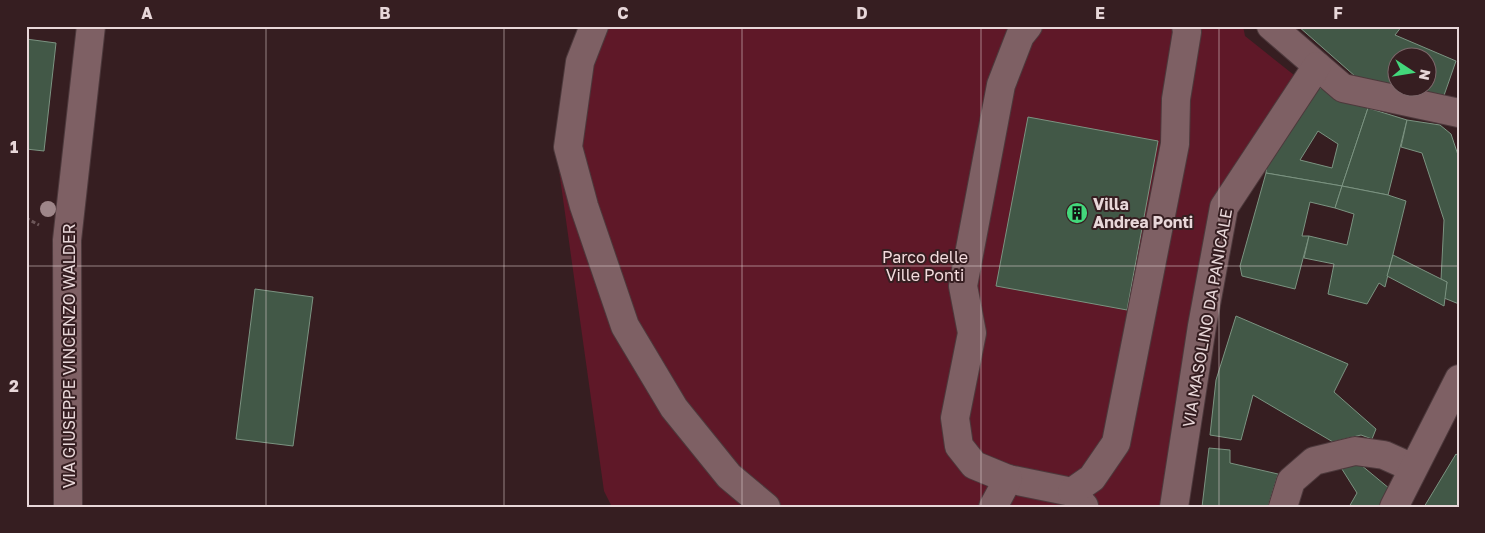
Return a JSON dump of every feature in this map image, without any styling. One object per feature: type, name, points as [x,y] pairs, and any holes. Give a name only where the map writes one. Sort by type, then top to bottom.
[{"type":"street","name":"VIA GIUSEPPE VINCENZO WALDER","points":[[68,507],[67,240],[91,26]]},
{"type":"street","points":[[594,26],[580,62],[568,146],[584,206],[625,326],[674,408],[728,476],[766,507]]},
{"type":"street","points":[[1023,30],[1001,85],[963,286],[972,333],[955,418],[959,446],[974,465],[1008,480],[1078,499],[1116,443],[1174,144],[1176,99],[1187,32],[1186,26]]},
{"type":"street","points":[[1271,26],[1342,88],[1458,119]]},
{"type":"street","name":"VIA MASOLINO DA PANICALE","points":[[1174,507],[1202,326],[1224,207],[1317,66]]},
{"type":"street","points":[[1394,507],[1459,379]]},
{"type":"street","points":[[1283,507],[1291,481],[1314,461],[1355,451],[1384,456],[1413,468]]},
{"type":"street","points":[[993,507],[1008,480]]},
{"type":"green space","name":"Parco delle Ville Ponti","points":[[584,26],[1243,26],[1245,36],[1294,75],[1211,207],[1161,507],[612,507],[604,491],[557,156]]},
{"type":"building","points":[[1298,26],[1402,26],[1395,35],[1426,48],[1388,48],[1388,87],[1356,77]]},
{"type":"building","points":[[26,39],[56,43],[44,151],[26,149]]},
{"type":"building","points":[[1438,53],[1456,61],[1441,104],[1422,98],[1438,98]]},
{"type":"building","points":[[1316,86],[1368,108],[1342,186],[1266,173],[1267,160]],"holes":[[[1318,131],[1338,144],[1332,168],[1300,160]]]},
{"type":"building","points":[[1368,108],[1407,120],[1388,195],[1342,186]]},
{"type":"building","name":"Villa Andrea Ponti","points":[[1028,117],[1158,141],[1127,310],[996,286]]},
{"type":"building","points":[[1407,120],[1440,125],[1451,134],[1459,158],[1459,304],[1444,298],[1447,282],[1441,280],[1444,220],[1422,153],[1401,147]]},
{"type":"building","points":[[1266,173],[1342,186],[1335,208],[1310,202],[1302,236],[1309,236],[1295,289],[1242,276],[1240,266]]},
{"type":"building","points":[[1342,186],[1388,195],[1406,201],[1385,287],[1379,283],[1367,304],[1328,294],[1334,264],[1304,258],[1309,236],[1347,245],[1354,214],[1335,208]]},
{"type":"building","points":[[1393,255],[1447,282],[1444,306],[1387,276]]},
{"type":"building","points":[[255,289],[313,297],[293,446],[236,439]]},
{"type":"building","points":[[1236,316],[1348,364],[1334,392],[1376,429],[1372,439],[1361,435],[1333,442],[1253,395],[1241,440],[1210,435],[1216,380]]},
{"type":"building","points":[[1209,448],[1230,450],[1230,463],[1278,474],[1268,507],[1202,507]]},
{"type":"building","points":[[1456,454],[1459,456],[1459,507],[1424,507]]},
{"type":"building","points":[[1355,460],[1390,489],[1381,507],[1349,507],[1357,493],[1340,466]]},
{"type":"place","name":"Villa Andrea Ponti","points":[[1077,213]]}]
